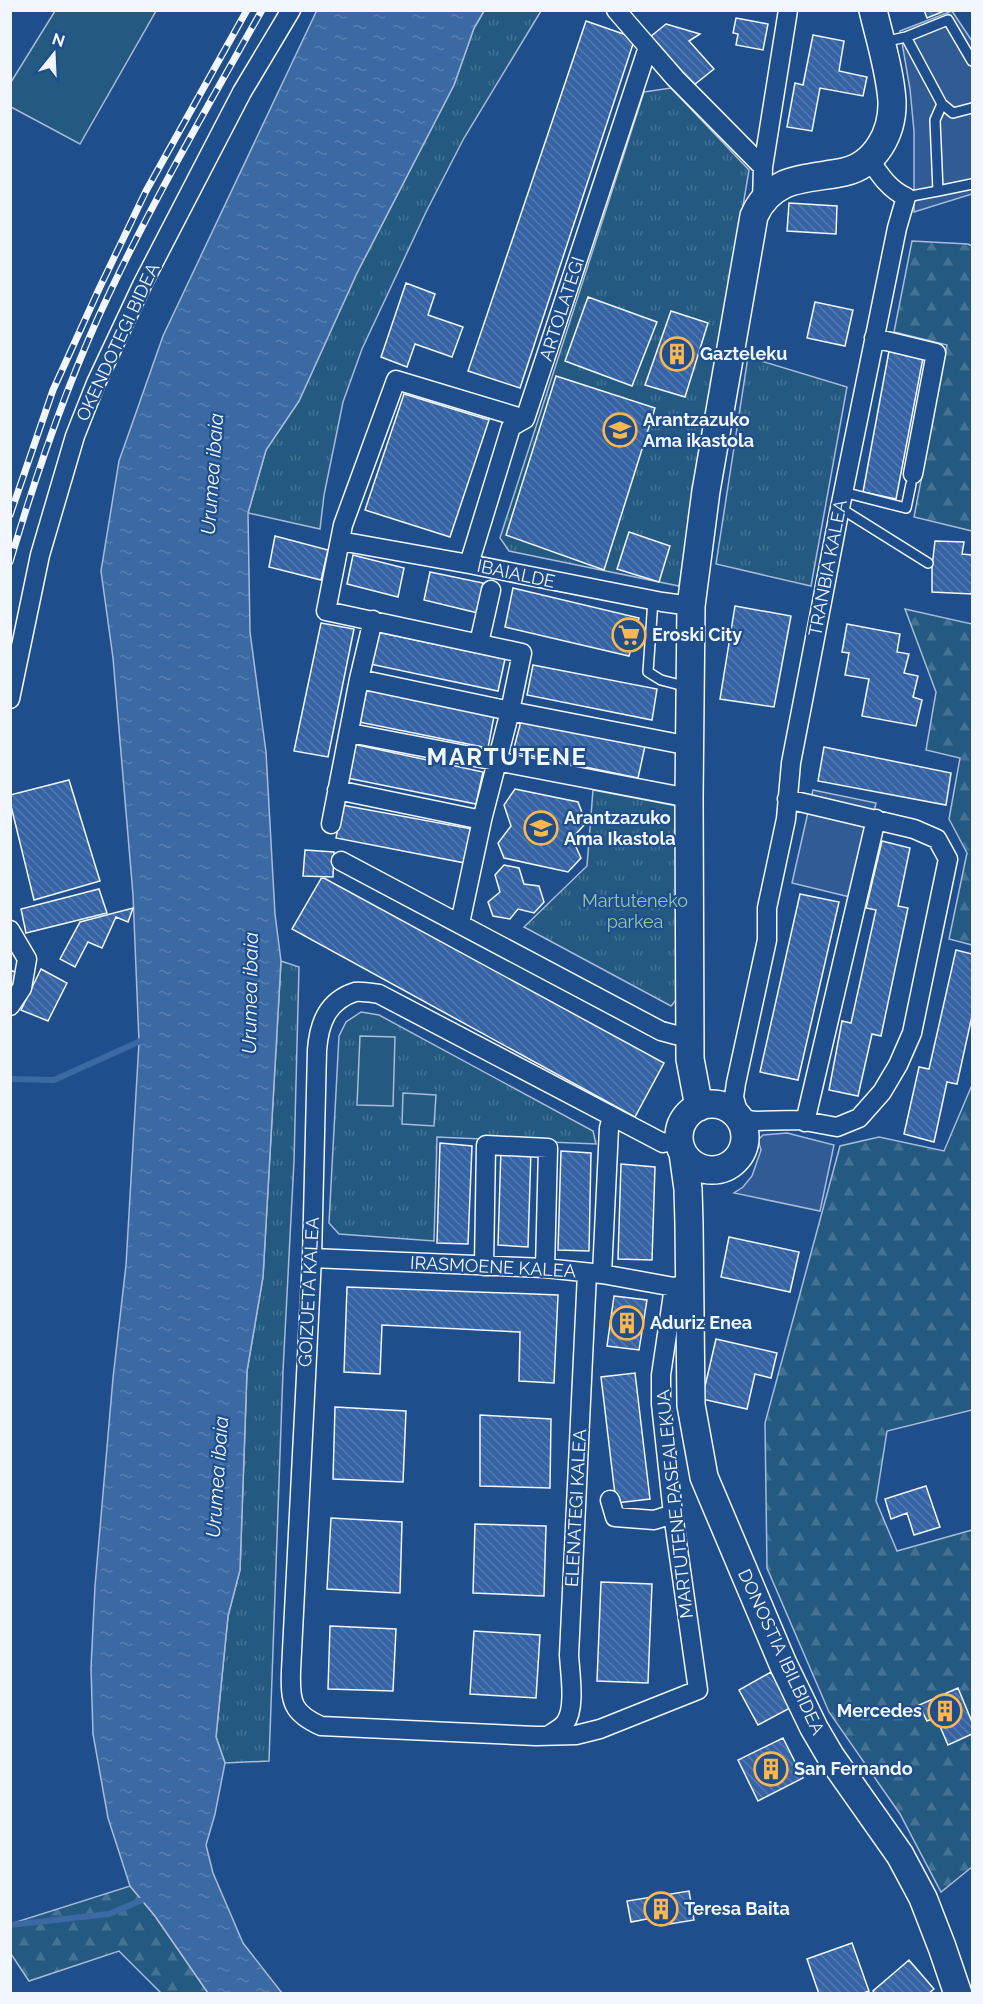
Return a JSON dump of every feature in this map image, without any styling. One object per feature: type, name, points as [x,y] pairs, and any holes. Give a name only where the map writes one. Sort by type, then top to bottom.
[{"type":"main road","points":[[699,1107],[692,1078],[691,1035],[690,687],[691,606],[706,490],[754,216],[762,201],[786,183],[848,171],[870,159],[886,137],[891,120],[894,40],[873,10]]},
{"type":"main road","points":[[716,1170],[697,1166],[681,1147],[681,1126],[688,1115],[708,1104],[726,1107],[740,1119]]},
{"type":"main road","name":"MARTUTENE PASEALEKUA","points":[[682,1286],[691,1213],[698,1193],[716,1170],[727,1167],[742,1151],[745,1140],[740,1119]]},
{"type":"main road","name":"MARTUTENE PASEALEKUA","points":[[681,1147],[688,1189],[689,1224]]},
{"type":"main road","name":"DONOSTIA IBILBIDEA","points":[[682,1286],[691,1405],[704,1477],[783,1664],[814,1728],[904,1864],[923,1898],[958,1994]]},
{"type":"street","name":"OKENDOTEGI BIDEA","points":[[10,699],[40,555],[75,436],[96,383],[142,285],[237,102],[291,10]]},
{"type":"street","points":[[616,10],[675,78],[763,167]]},
{"type":"street","points":[[762,201],[763,167],[788,10]]},
{"type":"street","name":"ARTOLATEGI","points":[[469,564],[511,427],[525,419],[648,47]]},
{"type":"street","points":[[870,159],[895,192],[906,197]]},
{"type":"street","name":"TRANBIA KALEA","points":[[740,1119],[734,1097],[735,1083],[767,940],[767,908],[786,819],[791,764],[841,500],[897,228],[906,197]]},
{"type":"street","points":[[874,338],[936,353],[912,479]]},
{"type":"street","points":[[460,923],[522,653],[326,610],[343,525],[396,380],[525,419]]},
{"type":"street","name":"IBAIALDE","points":[[340,541],[691,606]]},
{"type":"street","points":[[479,643],[491,590]]},
{"type":"street","points":[[331,824],[359,679],[373,620]]},
{"type":"street","points":[[359,679],[690,746]]},
{"type":"street","points":[[350,733],[689,798]]},
{"type":"street","points":[[337,790],[482,820]]},
{"type":"street","points":[[740,1119],[755,1122],[799,1120],[837,1127],[859,1118],[882,1092],[898,1065],[912,1034],[948,859],[937,839],[914,829],[787,799]]},
{"type":"street","points":[[805,1122],[876,819]]},
{"type":"street","points":[[341,861],[661,1031],[676,1035],[691,1035]]},
{"type":"street","points":[[10,930],[27,959],[22,988],[10,1006]]},
{"type":"street","name":"GOIZUETA KALEA","points":[[681,1147],[663,1143],[379,994],[357,992],[339,1001],[328,1010],[319,1029],[317,1050],[312,1258],[290,1695],[296,1709],[306,1719],[321,1726],[576,1735],[600,1729],[698,1690]]},
{"type":"street","points":[[594,1273],[612,1117]]},
{"type":"street","points":[[484,1266],[486,1145],[548,1148],[545,1268]]},
{"type":"street","name":"IRASMOENE KALEA","points":[[312,1258],[545,1268],[682,1286]]},
{"type":"street","name":"ELENATEGI KALEA","points":[[549,1735],[563,1726],[570,1716],[571,1706],[569,1655],[594,1273]]},
{"type":"street","name":"MARTUTENE PASEALEKUA","points":[[682,1286],[661,1375],[661,1404],[673,1514],[698,1690]]},
{"type":"street","points":[[610,1500],[615,1517],[654,1520],[673,1514]]},
{"type":"lane","points":[[972,60],[948,20],[894,40],[942,104],[953,113],[972,108]]},
{"type":"lane","points":[[938,191],[935,120],[942,104]]},
{"type":"lane","points":[[906,197],[972,184]]},
{"type":"lane","points":[[841,500],[906,508],[912,479]]},
{"type":"lane","points":[[841,500],[928,563]]},
{"type":"lane","points":[[653,600],[648,672],[661,680],[690,687]]},
{"type":"green space","points":[[55,11],[156,11],[80,144],[11,107],[11,82]]},
{"type":"green space","points":[[484,11],[541,11],[464,138],[426,212],[362,349],[343,402],[324,495],[320,529],[248,513],[266,450],[299,401],[357,273],[454,85],[474,28]]},
{"type":"green space","name":"Arantzazuko Ama ikastola","points":[[671,88],[749,170],[679,586],[509,551],[500,538],[644,92]]},
{"type":"green space","points":[[912,241],[972,246],[972,531],[914,517],[947,345],[894,332]]},
{"type":"green space","points":[[748,357],[847,387],[811,586],[716,564]]},
{"type":"green space","points":[[905,609],[972,624],[972,945],[949,939],[967,853],[949,819],[960,758],[926,750],[936,692]]},
{"type":"green space","name":"Martuteneko parkea","points":[[593,790],[677,806],[678,998],[671,1006],[524,927],[587,866]]},
{"type":"green space","points":[[281,961],[299,967],[294,1161],[283,1371],[269,1761],[225,1763],[216,1737],[228,1616],[240,1570],[247,1371],[263,1277]]},
{"type":"green space","points":[[361,1012],[379,1015],[593,1131],[596,1144],[437,1137],[434,1241],[339,1234],[329,1223],[339,1036],[346,1022]]},
{"type":"green space","points":[[360,1036],[395,1037],[393,1106],[357,1105]]},
{"type":"green space","points":[[972,1085],[972,1410],[887,1431],[876,1501],[897,1551],[972,1530],[972,1867],[941,1892],[900,1814],[829,1712],[767,1568],[765,1423],[840,1146],[879,1137],[944,1151]]},
{"type":"green space","points":[[403,1093],[436,1095],[434,1126],[402,1124]]},
{"type":"green space","points":[[130,1886],[155,1916],[208,1993],[161,1993],[119,1951],[29,1981],[11,1954],[10,1924]]},
{"type":"shaded area","points":[[952,11],[972,41],[972,194],[914,212],[914,131],[910,89],[900,31]]},
{"type":"shaded area","points":[[813,790],[876,803],[854,898],[792,883]]},
{"type":"shaded area","points":[[787,1133],[834,1145],[820,1211],[734,1193],[743,1187],[752,1176],[761,1150],[758,1140],[763,1135]]},
{"type":"water","name":"Urumea ibaia","points":[[317,10],[484,11],[474,28],[454,85],[357,273],[299,401],[266,450],[248,513],[250,632],[266,752],[275,914],[281,961],[263,1277],[247,1371],[240,1570],[228,1616],[216,1737],[225,1763],[206,1845],[213,1873],[243,1943],[282,1993],[208,1993],[155,1916],[130,1886],[108,1818],[93,1734],[91,1668],[95,1586],[113,1378],[126,1265],[139,1042],[133,895],[113,658],[101,571],[119,461],[163,336]]},
{"type":"building","points":[[924,10],[947,10],[927,18]]},
{"type":"building","points":[[736,18],[768,24],[763,50],[736,45],[738,34],[733,33]]},
{"type":"building","points":[[586,21],[635,38],[520,388],[468,371]]},
{"type":"building","points":[[666,24],[700,34],[689,41],[714,69],[694,85],[650,37]]},
{"type":"building","points":[[813,35],[844,41],[839,71],[867,77],[863,96],[820,88],[812,131],[787,127],[795,83],[803,85]]},
{"type":"building","points":[[789,203],[837,206],[836,234],[787,231]]},
{"type":"building","points":[[406,283],[435,294],[428,315],[463,327],[452,357],[415,344],[407,367],[381,357]]},
{"type":"building","points":[[588,297],[657,322],[632,386],[565,361]]},
{"type":"building","points":[[815,302],[853,310],[845,346],[807,338]]},
{"type":"building","name":"Gazteleku","points":[[671,311],[708,323],[685,397],[645,385]]},
{"type":"building","points":[[889,351],[923,358],[896,499],[863,492]]},
{"type":"building","points":[[556,376],[655,408],[604,570],[506,535]]},
{"type":"building","points":[[404,394],[489,420],[450,537],[365,510]]},
{"type":"building","points":[[629,532],[670,546],[659,582],[617,569]]},
{"type":"building","points":[[275,536],[328,550],[321,580],[269,567]]},
{"type":"building","points":[[935,541],[964,542],[962,554],[972,555],[972,594],[932,592]]},
{"type":"building","points":[[353,555],[404,568],[398,597],[347,584]]},
{"type":"building","points":[[430,572],[483,583],[478,613],[424,600]]},
{"type":"building","points":[[513,588],[639,618],[629,656],[505,627]]},
{"type":"building","points":[[735,606],[791,616],[774,707],[720,699]]},
{"type":"building","points":[[321,623],[354,629],[328,757],[294,751]]},
{"type":"building","points":[[847,624],[900,634],[897,652],[909,654],[904,673],[918,676],[913,697],[922,700],[916,726],[862,716],[869,679],[845,675],[849,653],[842,652]]},
{"type":"building","points":[[377,632],[505,659],[498,691],[370,664]]},
{"type":"building","points":[[533,665],[657,689],[652,720],[527,695]]},
{"type":"building","points":[[367,690],[494,716],[488,748],[359,722]]},
{"type":"building","points":[[521,721],[645,746],[638,778],[513,752]]},
{"type":"building","points":[[353,744],[483,772],[476,804],[347,778]]},
{"type":"building","points":[[824,747],[951,773],[946,805],[818,781]]},
{"type":"building","points":[[69,780],[100,881],[34,900],[10,795]]},
{"type":"building","points":[[515,789],[578,802],[586,823],[572,838],[581,858],[568,872],[504,858],[498,843],[511,826],[504,805]]},
{"type":"building","points":[[342,805],[472,829],[465,863],[336,838]]},
{"type":"building","points":[[882,841],[910,848],[898,906],[908,908],[881,1036],[872,1034],[858,1096],[829,1090],[842,1021],[851,1023],[876,910],[866,908]]},
{"type":"building","points":[[305,850],[334,852],[333,877],[303,876]]},
{"type":"building","name":"Arantzazuko Ama Ikastola","points":[[504,865],[519,868],[524,884],[539,886],[544,902],[534,913],[518,909],[510,919],[493,916],[488,902],[500,892],[495,875]]},
{"type":"building","points":[[322,877],[664,1063],[635,1117],[292,929]]},
{"type":"building","points":[[99,889],[107,913],[26,933],[21,909]]},
{"type":"building","points":[[800,894],[839,902],[798,1080],[760,1072]]},
{"type":"building","points":[[133,908],[128,922],[116,917],[102,948],[88,942],[75,967],[60,959],[80,922]]},
{"type":"building","points":[[956,950],[972,954],[972,1016],[957,1084],[947,1082],[934,1142],[904,1134],[919,1067],[929,1069]]},
{"type":"building","points":[[41,969],[67,983],[48,1021],[21,1010]]},
{"type":"building","points":[[10,970],[20,974],[10,995]]},
{"type":"building","points":[[440,1143],[472,1146],[468,1244],[437,1243]]},
{"type":"building","points":[[501,1148],[531,1150],[528,1247],[498,1245]]},
{"type":"building","points":[[561,1151],[591,1153],[589,1251],[558,1250]]},
{"type":"building","points":[[621,1164],[655,1167],[652,1260],[618,1259]]},
{"type":"building","points":[[729,1237],[799,1252],[790,1292],[721,1277]]},
{"type":"building","points":[[347,1287],[558,1295],[554,1383],[519,1381],[520,1332],[382,1325],[380,1374],[344,1372]]},
{"type":"building","name":"Aduriz Enea","points":[[614,1296],[647,1300],[639,1350],[607,1346]]},
{"type":"building","points":[[716,1339],[777,1353],[771,1378],[755,1374],[747,1409],[702,1399]]},
{"type":"building","points":[[635,1373],[650,1499],[616,1503],[601,1377]]},
{"type":"building","points":[[335,1407],[406,1411],[403,1482],[333,1479]]},
{"type":"building","points":[[480,1415],[551,1419],[550,1488],[480,1486]]},
{"type":"building","points":[[926,1486],[940,1527],[914,1535],[907,1513],[891,1519],[885,1499]]},
{"type":"building","points":[[331,1518],[402,1522],[400,1593],[327,1589]]},
{"type":"building","points":[[475,1524],[546,1526],[544,1596],[473,1593]]},
{"type":"building","points":[[601,1582],[652,1584],[648,1683],[597,1681]]},
{"type":"building","points":[[330,1626],[396,1629],[393,1691],[328,1689]]},
{"type":"building","points":[[474,1631],[540,1635],[536,1698],[470,1694]]},
{"type":"building","points":[[771,1672],[790,1708],[758,1725],[739,1690]]},
{"type":"building","name":"Mercedes","points":[[958,1688],[972,1722],[972,1734],[948,1745],[936,1717],[927,1721],[919,1705]]},
{"type":"building","name":"San Fernando","points":[[783,1738],[803,1778],[758,1801],[738,1760]]},
{"type":"building","name":"Teresa Baita","points":[[689,1891],[694,1920],[664,1925],[662,1916],[631,1922],[627,1901]]},
{"type":"building","points":[[852,1943],[869,1991],[861,1994],[819,1994],[807,1959]]},
{"type":"building","points":[[909,1960],[934,1989],[928,1994],[875,1994],[873,1991]]},
{"type":"waterway","points":[[10,1079],[54,1080],[145,1039]]},
{"type":"waterway","points":[[10,1925],[109,1914],[147,1898]]},
{"type":"railway","points":[[10,515],[53,390],[99,289],[146,191],[247,10]]},
{"type":"railway","points":[[10,562],[54,426],[94,326],[164,186],[262,10]]},
{"type":"place","name":"Gazteleku","points":[[677,354]]},
{"type":"place","name":"Arantzazuko Ama ikastola","points":[[620,430]]},
{"type":"place","name":"Eroski City","points":[[629,635]]},
{"type":"place","name":"Arantzazuko Ama Ikastola","points":[[541,828]]},
{"type":"place","name":"Aduriz Enea","points":[[627,1323]]},
{"type":"place","name":"Mercedes","points":[[945,1711]]},
{"type":"place","name":"San Fernando","points":[[771,1769]]},
{"type":"place","name":"Teresa Baita","points":[[661,1909]]},
{"type":"district","name":"MARTUTENE","points":[[507,757]]}]
